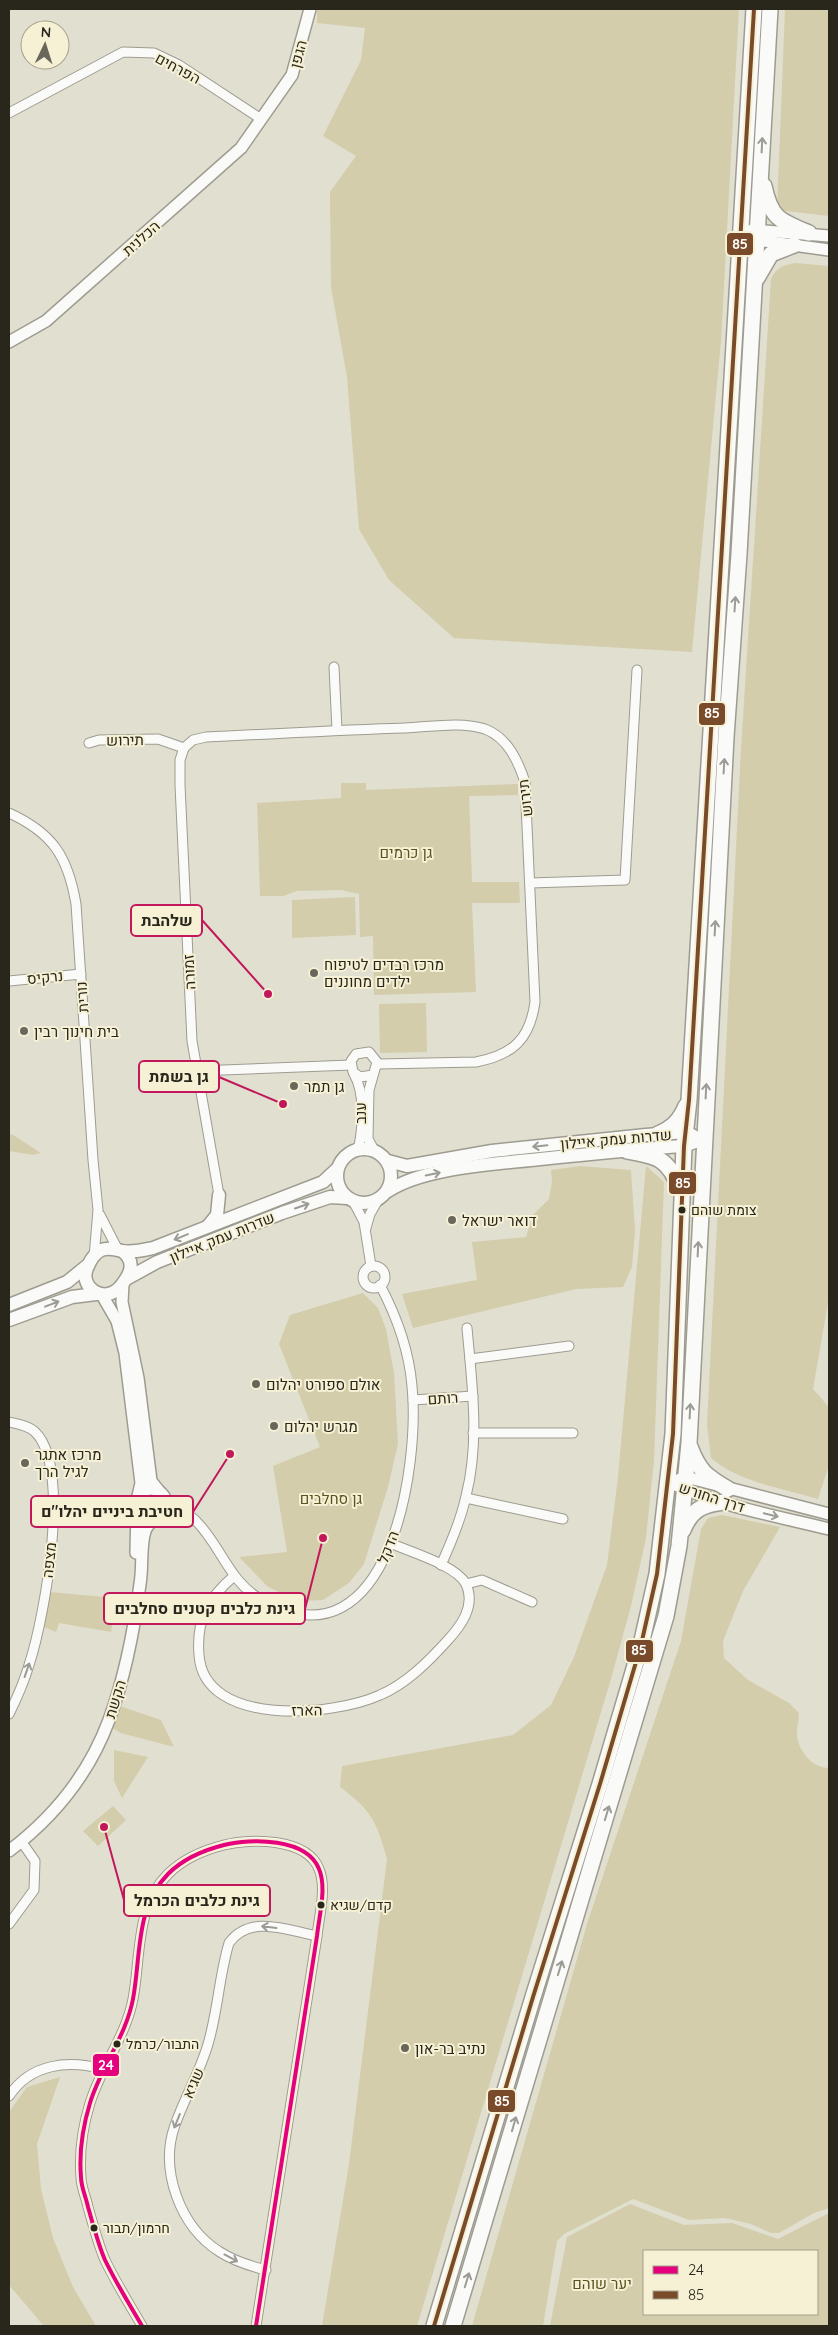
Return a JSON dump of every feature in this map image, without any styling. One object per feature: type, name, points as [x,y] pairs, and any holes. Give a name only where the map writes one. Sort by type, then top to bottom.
[{"type":"main road","points":[[434,2326],[641,1645],[657,1574],[673,1434],[685,1139],[689,1100],[754,9]]},
{"type":"main road","points":[[452,2326],[666,1616],[680,1536],[689,1443],[703,1139],[770,9]]},
{"type":"main road","points":[[760,168],[770,210],[785,223],[810,234]]},
{"type":"main road","points":[[754,287],[771,254],[794,245]]},
{"type":"main road","points":[[658,1134],[670,1129],[677,1122],[689,1100]]},
{"type":"main road","name":"שדרות עמק איילון","points":[[388,1162],[407,1166],[492,1151],[658,1134],[685,1139],[703,1139]]},
{"type":"main road","name":"שדרות עמק איילון","points":[[388,1191],[398,1185],[422,1177],[470,1168],[627,1150],[685,1139]]},
{"type":"main road","points":[[365,1149],[374,1150],[388,1162],[392,1176],[388,1191],[378,1200],[368,1204],[350,1200],[338,1185],[338,1169],[344,1157],[352,1152],[365,1149]]},
{"type":"main road","points":[[627,1150],[664,1161],[674,1174],[682,1197]]},
{"type":"main road","name":"שדרות עמק איילון","points":[[119,1249],[136,1251],[153,1248],[240,1212],[323,1182],[338,1169]]},
{"type":"main road","points":[[219,1195],[228,1208],[240,1212]]},
{"type":"main road","points":[[208,1226],[217,1215],[219,1195]]},
{"type":"main road","name":"שדרות עמק איילון","points":[[125,1281],[157,1262],[282,1213],[330,1197],[350,1200]]},
{"type":"main road","points":[[9,1305],[67,1282],[105,1248],[119,1249],[127,1255],[131,1264],[125,1281],[112,1293],[72,1297],[9,1320]]},
{"type":"main road","points":[[91,1261],[85,1279],[88,1286],[99,1294]]},
{"type":"main road","points":[[680,1536],[691,1515],[698,1508],[726,1496],[696,1463],[689,1443]]},
{"type":"street","name":"הגפן","points":[[261,119],[292,75],[310,9]]},
{"type":"street","name":"הפרחים","points":[[9,113],[123,52],[131,52],[154,53],[179,65],[261,119]]},
{"type":"street","name":"הכלנית","points":[[9,342],[46,321],[114,263],[241,148],[261,119]]},
{"type":"street","points":[[740,232],[829,236]]},
{"type":"street","points":[[757,234],[794,245],[829,250]]},
{"type":"street","points":[[334,667],[337,730]]},
{"type":"street","points":[[530,883],[626,880],[637,670]]},
{"type":"street","name":"תירוש","points":[[89,743],[99,740],[158,739],[184,748],[193,740],[206,737],[460,726],[485,729],[499,738],[516,759],[525,782],[535,1002],[531,1024],[520,1042],[498,1056],[476,1062],[378,1064]]},
{"type":"street","name":"זמורה","points":[[184,748],[180,760],[180,785],[192,1041],[219,1195]]},
{"type":"street","name":"נורית","points":[[9,812],[43,833],[66,862],[72,880],[76,904],[98,1210],[91,1261]]},
{"type":"street","name":"נרקיס","points":[[9,981],[81,974]]},
{"type":"street","points":[[365,1051],[373,1054],[378,1064],[373,1075],[360,1078],[352,1068],[356,1054],[365,1051]]},
{"type":"street","points":[[197,1071],[352,1068]]},
{"type":"street","name":"ענב","points":[[352,1068],[358,1081],[361,1102],[360,1142],[359,1146],[352,1152]]},
{"type":"street","name":"ענב","points":[[373,1075],[369,1090],[368,1133],[374,1150]]},
{"type":"street","points":[[350,1200],[358,1209],[366,1231],[371,1266]]},
{"type":"street","points":[[366,1231],[370,1214],[378,1200]]},
{"type":"street","name":"נורית","points":[[98,1210],[104,1226],[119,1249]]},
{"type":"street","points":[[371,1266],[377,1266],[383,1271],[384,1280],[380,1286],[372,1287],[364,1280],[365,1270],[371,1266]]},
{"type":"street","points":[[125,1281],[122,1302],[138,1378],[151,1481],[160,1493],[165,1507],[158,1516]]},
{"type":"street","name":"הדקל","points":[[160,1493],[167,1501],[193,1518],[203,1528],[234,1576],[254,1595],[277,1607],[302,1613],[326,1612],[350,1602],[365,1589],[378,1573],[399,1518],[409,1474],[414,1425],[410,1370],[402,1334],[380,1286]]},
{"type":"street","name":"הקשת","points":[[9,1842],[35,1820],[66,1786],[83,1759],[102,1718],[117,1665],[130,1601],[135,1567],[137,1502],[141,1483],[125,1353],[117,1321],[99,1294]]},
{"type":"street","points":[[441,1565],[457,1528],[466,1498],[472,1462],[473,1396],[467,1328]]},
{"type":"street","points":[[470,1359],[569,1346]]},
{"type":"street","name":"רותם","points":[[413,1400],[473,1396]]},
{"type":"street","name":"מצפה","points":[[9,1422],[21,1424],[33,1431],[43,1443],[49,1456],[52,1500],[50,1562],[39,1629],[30,1664],[9,1714]]},
{"type":"street","points":[[473,1433],[573,1433]]},
{"type":"street","name":"דרך החורש","points":[[669,1482],[686,1484],[829,1529]]},
{"type":"street","points":[[160,1493],[150,1489],[137,1502],[146,1518],[173,1513],[193,1518]]},
{"type":"street","name":"דרך החורש","points":[[726,1496],[829,1514]]},
{"type":"street","points":[[466,1498],[563,1519]]},
{"type":"street","name":"הקשת","points":[[9,1851],[51,1814],[71,1790],[89,1762],[109,1720],[134,1626],[144,1535],[150,1522],[158,1516]]},
{"type":"street","points":[[390,1543],[441,1565],[458,1575],[466,1584],[482,1580],[532,1602]]},
{"type":"street","name":"הארז","points":[[234,1576],[214,1594],[204,1613],[198,1637],[201,1671],[207,1682],[229,1699],[247,1705],[294,1712],[318,1712],[361,1703],[382,1695],[414,1674],[434,1655],[464,1620],[469,1608],[466,1584]]},
{"type":"street","points":[[9,1924],[34,1890],[34,1862],[21,1841]]},
{"type":"street","points":[[142,2326],[105,2260],[81,2179],[81,2146],[90,2103],[103,2069],[128,2018],[133,1999],[146,1909],[167,1875],[201,1852],[225,1844],[248,1842],[279,1843],[301,1849],[312,1858],[319,1869],[322,1885],[317,1936],[256,2326]]},
{"type":"street","name":"שגיא","points":[[266,2270],[238,2262],[219,2252],[191,2224],[173,2186],[170,2147],[175,2125],[200,2068],[209,2041],[229,1943],[236,1934],[245,1928],[258,1926],[317,1936]]},
{"type":"street","points":[[9,2096],[19,2083],[36,2072],[56,2065],[77,2064],[103,2069]]},
{"type":"green space","points":[[317,9],[739,9],[721,341],[692,652],[454,638],[389,580],[359,529],[347,377],[331,287],[330,192],[356,156],[323,136],[361,60],[365,28],[317,23]]},
{"type":"green space","points":[[785,9],[829,9],[829,216],[777,210]]},
{"type":"green space","points":[[796,263],[829,266],[829,1297],[813,1389],[829,1407],[829,1465],[818,1499],[762,1484],[722,1466],[711,1458],[707,1425],[741,749],[771,279],[781,267]]},
{"type":"green space","name":"גן כרמים","points":[[341,783],[366,783],[366,790],[518,784],[518,795],[469,796],[472,882],[519,882],[520,903],[472,903],[476,992],[374,995],[373,936],[360,937],[359,894],[341,890],[297,891],[283,896],[260,896],[257,803],[341,798]]},
{"type":"green space","points":[[355,897],[356,935],[292,938],[292,900]]},
{"type":"green space","points":[[426,1003],[427,1052],[380,1053],[379,1004]]},
{"type":"green space","points":[[9,1134],[41,1153],[33,1155],[9,1151]]},
{"type":"green space","points":[[580,1166],[631,1170],[635,1231],[632,1267],[623,1287],[576,1289],[413,1328],[402,1294],[477,1280],[472,1242],[526,1237],[533,1215],[549,1199],[552,1182],[551,1170]]},
{"type":"green space","points":[[646,1166],[664,1182],[654,1460],[646,1538],[631,1606],[611,1679],[417,2326],[322,2326],[349,2164],[387,1859],[380,1835],[371,1817],[359,1803],[340,1787],[342,1766],[513,1735],[551,1705],[574,1657],[607,1565],[618,1477]]},
{"type":"green space","name":"גן סחלבים","points":[[363,1293],[378,1308],[386,1329],[394,1373],[398,1444],[388,1487],[364,1564],[349,1583],[323,1600],[302,1601],[286,1596],[267,1586],[239,1557],[287,1552],[273,1466],[320,1447],[279,1344],[290,1315]]},
{"type":"green space","points":[[722,1515],[780,1527],[743,1591],[723,1641],[724,1658],[748,1680],[789,1703],[799,1713],[797,1734],[801,1749],[808,1759],[818,1765],[829,1768],[829,2208],[814,2213],[779,2233],[771,2233],[751,2224],[725,2218],[689,2220],[633,2199],[564,2234],[557,2241],[543,2326],[472,2326],[587,1924],[681,1641],[701,1529],[708,1518]]},
{"type":"green space","points":[[49,1592],[116,1598],[111,1632],[59,1623],[56,1632],[41,1626]]},
{"type":"green space","points":[[114,1704],[161,1720],[174,1747],[121,1733],[107,1725]]},
{"type":"green space","points":[[114,1750],[148,1757],[122,1798],[114,1781]]},
{"type":"green space","points":[[113,1806],[126,1820],[98,1846],[83,1831]]},
{"type":"green space","points":[[60,2077],[37,2144],[41,2189],[53,2238],[73,2287],[96,2326],[44,2326],[9,2285],[9,2112],[27,2087]]},
{"type":"green space","name":"יער שוהם","points":[[630,2204],[684,2225],[732,2223],[778,2239],[829,2213],[829,2326],[550,2326],[567,2237]]},
{"type":"transit line","name":"85","points":[[434,2326],[533,1997],[600,1784],[641,1645],[657,1574],[673,1434],[684,1146],[689,1100],[754,9]]},
{"type":"transit line","name":"24","points":[[142,2326],[105,2260],[81,2181],[81,2149],[88,2112],[100,2077],[130,2013],[141,1933],[150,1902],[157,1887],[174,1869],[201,1852],[235,1843],[263,1841],[291,1846],[303,1851],[313,1859],[321,1877],[322,1902],[256,2326]]},
{"type":"place","name":"מרכז רבדים לטיפוח ילדים מחוננים","points":[[314,973]]},
{"type":"place","name":"שלהבת","points":[[268,994]]},
{"type":"place","name":"בית חינוך רבין","points":[[24,1031]]},
{"type":"place","name":"גן תמר","points":[[294,1086]]},
{"type":"place","name":"גן בשמת","points":[[283,1104]]},
{"type":"place","name":"צומת שוהם","points":[[682,1210]]},
{"type":"place","name":"דואר ישראל","points":[[452,1220]]},
{"type":"place","name":"אולם ספורט יהלום","points":[[256,1384]]},
{"type":"place","name":"מגרש יהלום","points":[[274,1426]]},
{"type":"place","name":"חטיבת ביניים יהלו\"ם","points":[[230,1454]]},
{"type":"place","name":"מרכז אתגר לגיל הרך","points":[[25,1463]]},
{"type":"place","name":"גינת כלבים קטנים סחלבים","points":[[323,1538]]},
{"type":"place","name":"גינת כלבים הכרמל","points":[[104,1827]]},
{"type":"place","name":"קדם/שגיא","points":[[321,1905]]},
{"type":"place","name":"התבור/כרמל","points":[[117,2044]]},
{"type":"place","name":"נתיב בר-און","points":[[405,2048]]},
{"type":"place","name":"חרמון/תבור","points":[[94,2228]]}]
